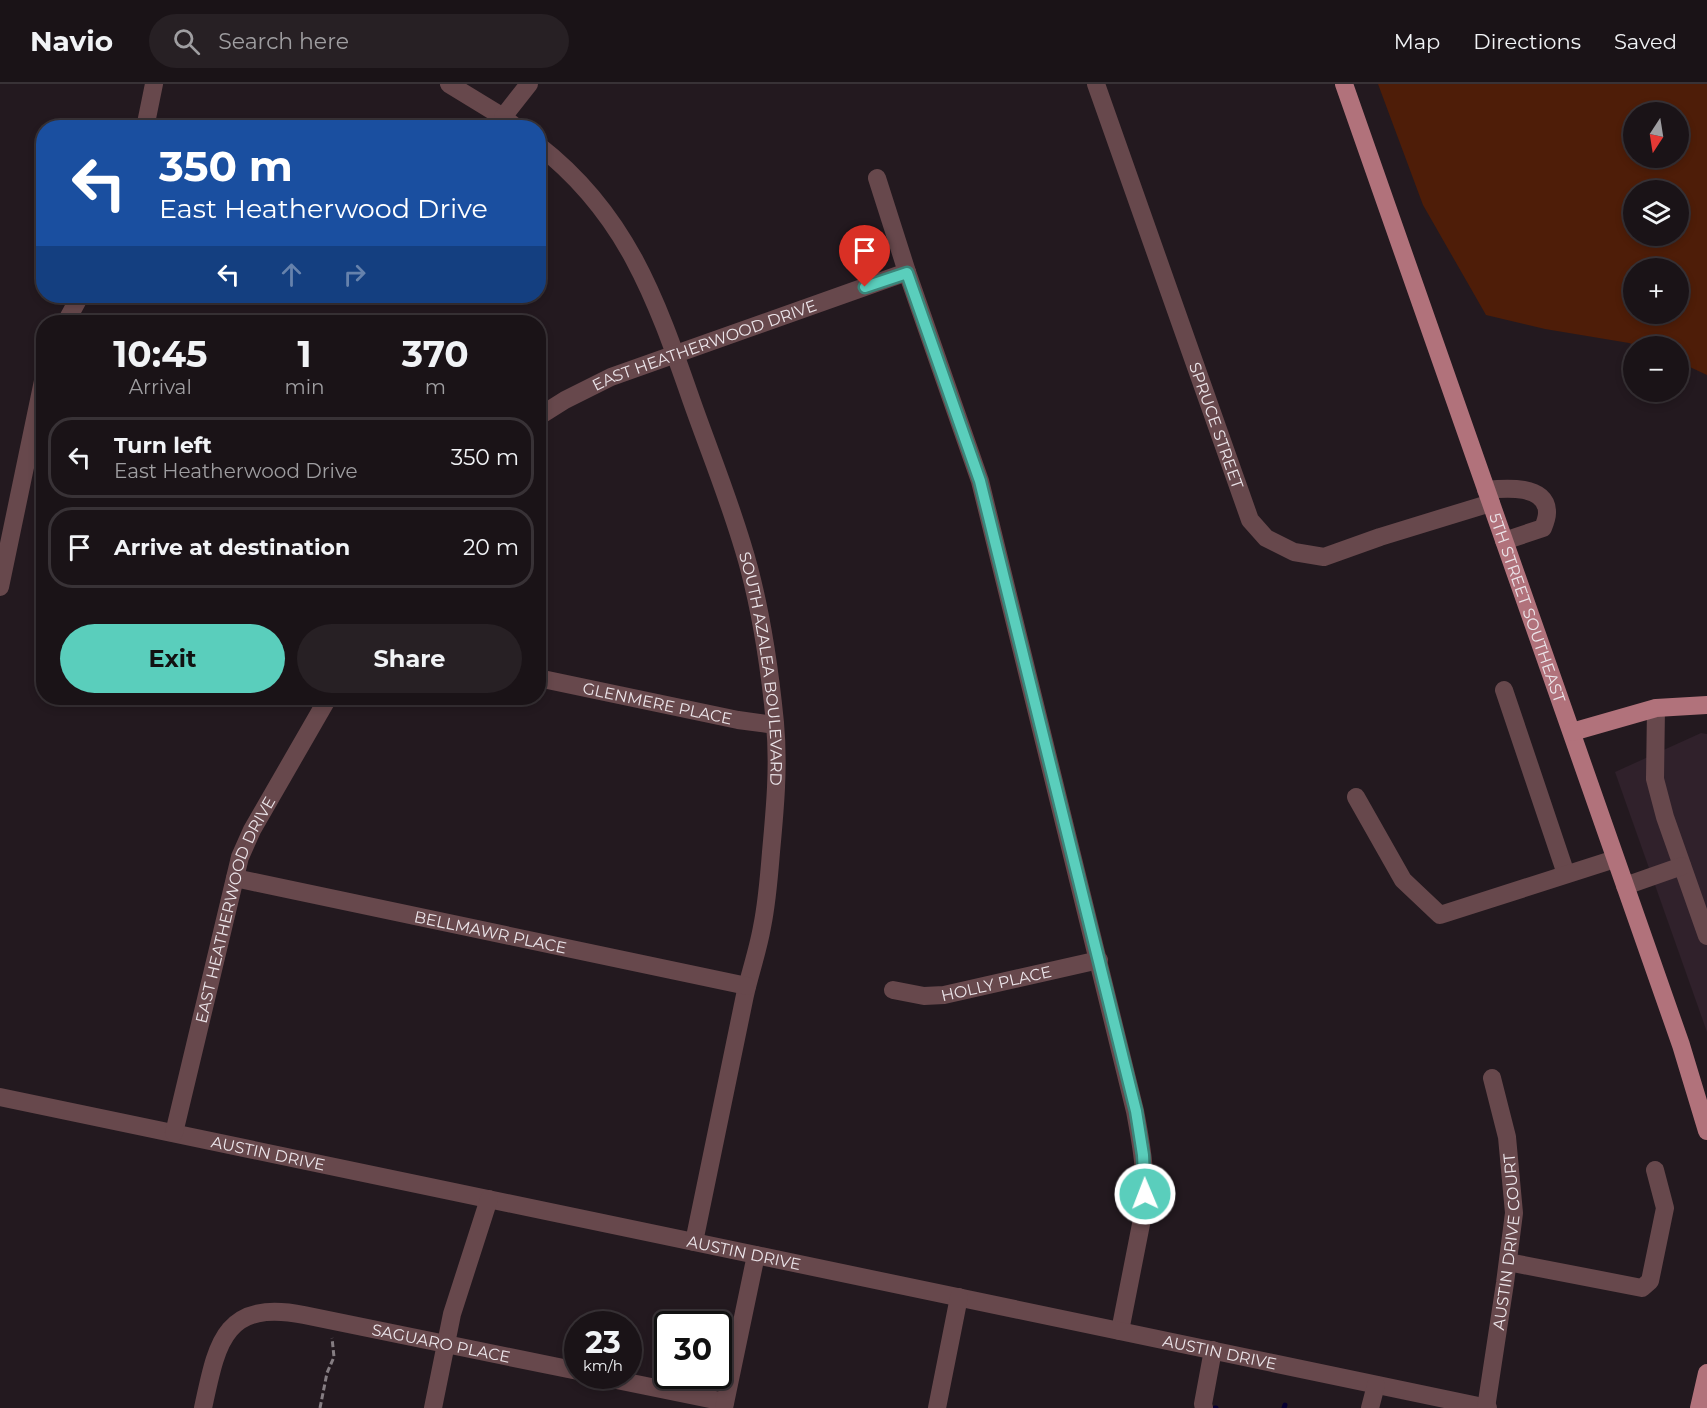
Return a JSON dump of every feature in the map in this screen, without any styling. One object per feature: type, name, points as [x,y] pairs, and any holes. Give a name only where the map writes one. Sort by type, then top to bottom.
[{"type":"main road","name":"5TH STREET SOUTHEAST","points":[[1344,84],[1681,1045],[1707,1131]]},
{"type":"main road","points":[[1572,732],[1656,708],[1707,705]]},
{"type":"main road","points":[[1699,1408],[1707,1373]]},
{"type":"street","points":[[147,120],[154,84]]},
{"type":"street","points":[[449,84],[507,120]]},
{"type":"street","points":[[511,120],[529,84]]},
{"type":"street","name":"SPRUCE STREET","points":[[1096,84],[1250,520],[1266,538],[1294,552],[1324,557],[1515,487],[1533,493],[1543,500],[1547,512],[1544,528],[1504,541]]},
{"type":"street","name":"SOUTH AZALEA BOULEVARD","points":[[546,151],[581,183],[604,209],[640,269],[675,355],[749,568],[767,659],[775,725],[774,817],[763,927],[747,986],[694,1242]]},
{"type":"street","points":[[877,178],[907,273],[980,481],[1136,1111],[1145,1172],[1143,1214],[1120,1331]]},
{"type":"street","name":"EAST HEATHERWOOD DRIVE","points":[[546,412],[611,376],[907,273]]},
{"type":"street","points":[[0,587],[36,414]]},
{"type":"street","name":"GLENMERE PLACE","points":[[546,680],[738,720],[775,725]]},
{"type":"street","points":[[1504,690],[1566,874]]},
{"type":"street","name":"EAST HEATHERWOOD DRIVE","points":[[174,1133],[240,857],[252,830],[324,705]]},
{"type":"street","points":[[1656,708],[1655,779],[1665,817],[1707,936]]},
{"type":"street","points":[[1356,796],[1403,880],[1440,915],[1615,859]]},
{"type":"street","points":[[1625,886],[1682,866]]},
{"type":"street","name":"BELLMAWR PLACE","points":[[235,878],[747,986]]},
{"type":"street","name":"HOLLY PLACE","points":[[893,990],[924,996],[945,995],[1099,960]]},
{"type":"street","name":"AUSTIN DRIVE COURT","points":[[1487,1408],[1514,1213],[1508,1137],[1492,1078]]},
{"type":"street","name":"AUSTIN DRIVE","points":[[0,1097],[1487,1408]]},
{"type":"street","points":[[1508,1262],[1642,1288],[1650,1281],[1665,1208],[1655,1170]]},
{"type":"street","points":[[432,1408],[452,1314],[489,1199]]},
{"type":"street","points":[[642,1386],[725,1405],[756,1255]]},
{"type":"street","points":[[938,1408],[959,1297]]},
{"type":"street","name":"SAGUARO PLACE","points":[[203,1408],[219,1344],[240,1321],[255,1313],[271,1310],[336,1321],[564,1368]]},
{"type":"street","points":[[1204,1408],[1213,1350]]},
{"type":"street","points":[[1370,1408],[1376,1384]]},
{"type":"path","points":[[320,1408],[327,1373],[334,1357],[332,1334],[336,1321]]},
{"type":"shaded area","points":[[1378,84],[1707,84],[1707,375],[1689,367],[1689,336],[1623,336],[1623,342],[1545,329],[1486,315],[1423,205]]},
{"type":"shaded area","points":[[1701,733],[1707,734],[1707,1032],[1615,772]]},
{"type":"route","points":[[865,287],[907,273],[980,481],[1136,1111],[1145,1172],[1145,1194]]}]
